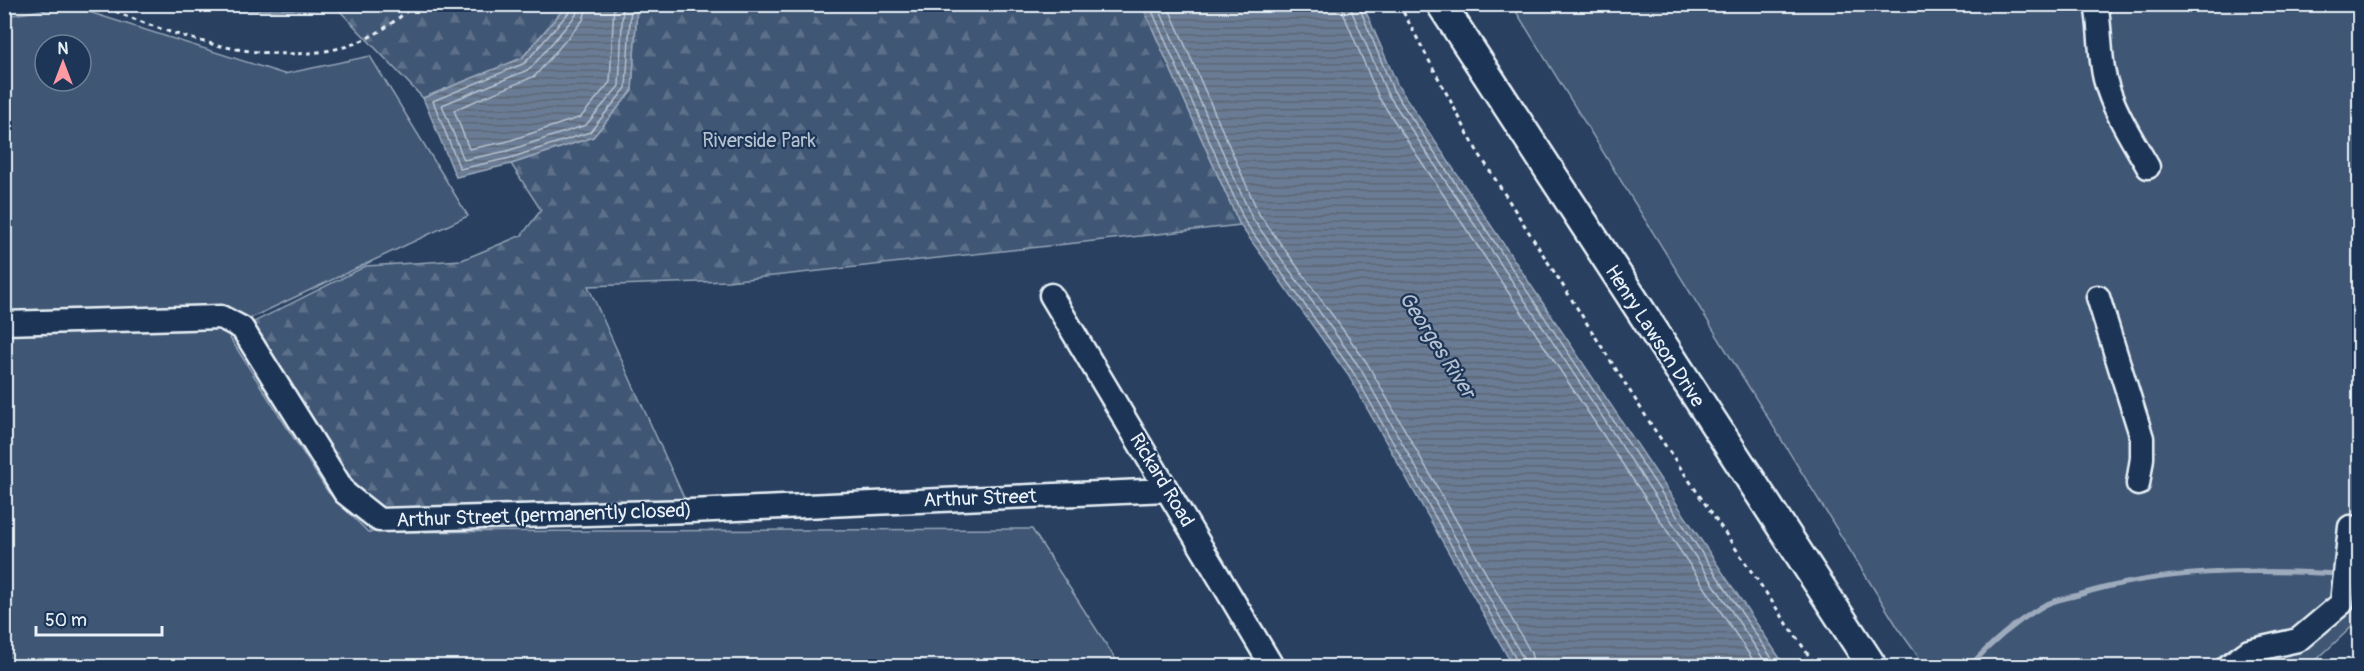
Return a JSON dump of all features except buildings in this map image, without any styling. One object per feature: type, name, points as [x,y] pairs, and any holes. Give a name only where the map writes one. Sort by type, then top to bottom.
[{"type":"main road","name":"Henry Lawson Drive","points":[[1441,4],[1872,666]]},
{"type":"street","points":[[2096,4],[2102,64],[2108,90],[2148,167]]},
{"type":"street","name":"Rickard Road","points":[[1051,295],[1272,666]]},
{"type":"street","points":[[2098,297],[2142,438],[2138,484]]},
{"type":"street","name":"Arthur Street (permanently closed)","points":[[4,323],[221,317],[242,328],[345,492],[379,520],[690,511],[792,505]]},
{"type":"street","name":"Arthur Street","points":[[792,505],[1167,490]]},
{"type":"street","points":[[2228,666],[2249,651],[2286,644],[2303,637],[2342,603],[2350,538]]},
{"type":"path","points":[[99,4],[199,41],[287,54],[319,52],[362,40],[380,32],[415,4]]},
{"type":"path","points":[[1399,4],[1482,159],[1654,429],[1816,666]]},
{"type":"green space","points":[[343,4],[567,5],[522,58],[423,98],[338,9]]},
{"type":"green space","name":"Riverside Park","points":[[637,5],[1142,5],[1240,225],[728,281],[588,286],[690,511],[379,520],[345,493],[242,328],[366,266],[462,260],[522,235],[541,210],[511,164],[593,137],[632,91]]},
{"type":"green space","points":[[1512,5],[2359,5],[2359,620],[2310,666],[1925,666],[1900,631]]},
{"type":"green space","points":[[70,6],[284,74],[370,56],[468,216],[225,330],[328,492],[368,532],[1032,529],[1120,666],[5,666],[5,16]]},
{"type":"water","points":[[343,4],[338,9],[234,11],[221,5]]},
{"type":"water","points":[[567,5],[637,5],[632,91],[593,137],[511,164],[456,177],[423,98],[522,58]]},
{"type":"water","name":"Georges River","points":[[1142,5],[1363,5],[1398,86],[1785,666],[1513,666],[1348,375],[1240,225]]},
{"type":"waterway","points":[[1970,666],[2004,633],[2043,606],[2110,586],[2208,573],[2340,574]]}]
